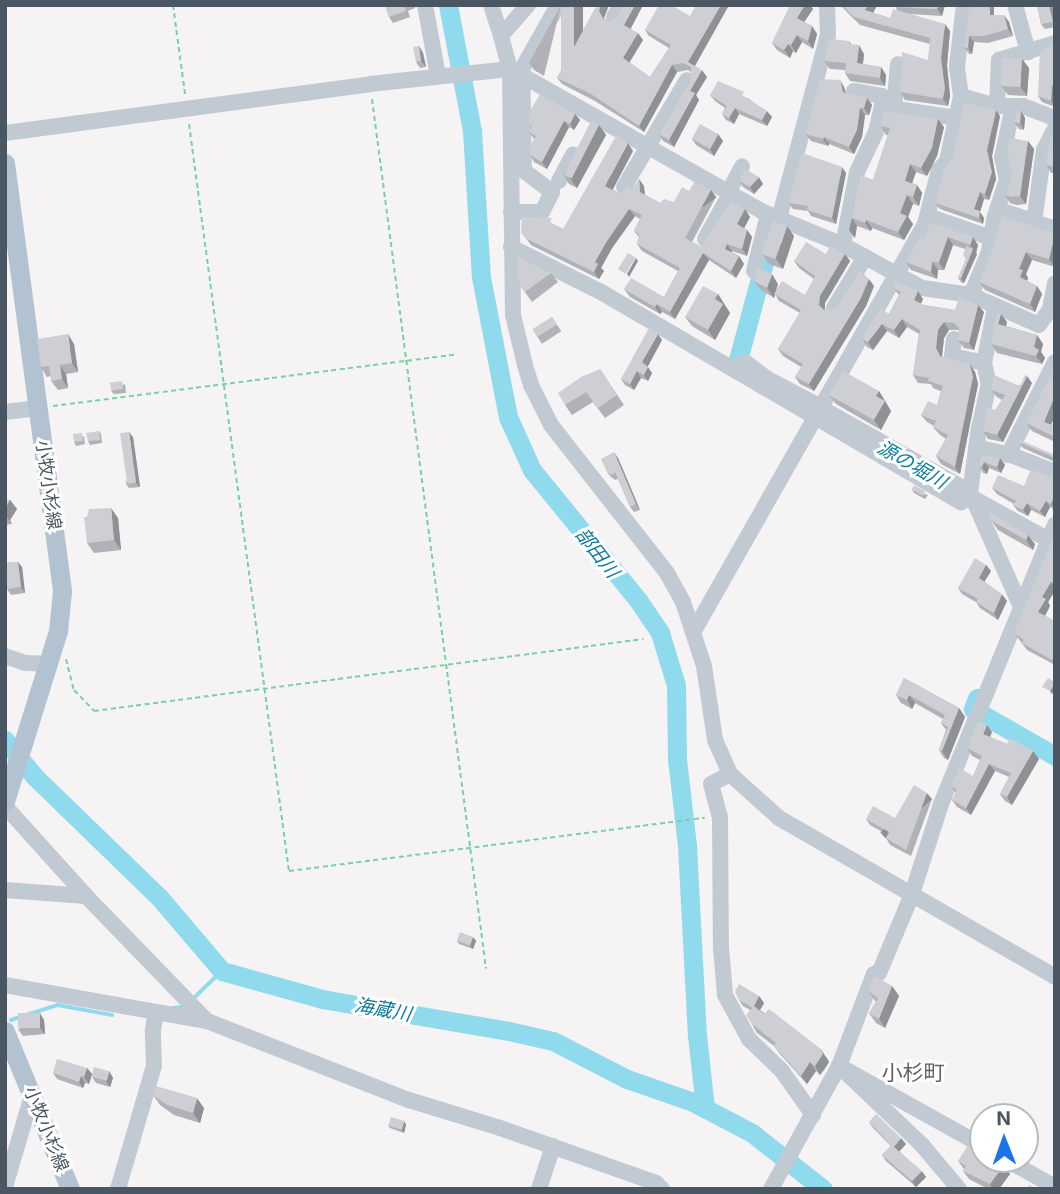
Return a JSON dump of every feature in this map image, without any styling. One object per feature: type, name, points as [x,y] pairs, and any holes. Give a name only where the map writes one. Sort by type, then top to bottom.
[{"type":"main road","name":"小牧小杉線","points":[[5,163],[61,575],[61,616],[57,636],[5,804]]},
{"type":"main road","name":"小牧小杉線","points":[[5,1031],[71,1189]]},
{"type":"street","points":[[425,5],[443,75]]},
{"type":"street","points":[[491,5],[516,73],[524,171],[552,192],[542,212],[511,212]]},
{"type":"street","points":[[501,36],[528,5]]},
{"type":"street","points":[[516,73],[522,69],[558,5]]},
{"type":"street","points":[[754,271],[774,217],[828,35],[827,5]]},
{"type":"street","points":[[695,629],[898,274],[928,216],[939,170],[947,161],[961,96],[957,66],[964,5]]},
{"type":"street","points":[[1015,5],[1027,52]]},
{"type":"street","points":[[971,295],[989,252],[997,209],[1007,179],[1002,158],[1005,106],[999,60],[1055,43]]},
{"type":"street","points":[[843,245],[857,172],[888,108],[898,64]]},
{"type":"street","points":[[5,133],[443,75],[481,71],[516,73],[588,127],[647,147],[774,217],[843,245],[922,288],[971,295],[995,308],[1039,325],[1053,309],[1055,283]]},
{"type":"street","points":[[516,73],[511,247],[513,315],[524,365],[537,398],[575,459],[667,573],[695,629],[704,666],[715,740],[730,774],[779,818],[911,897],[1055,977]]},
{"type":"street","points":[[624,187],[687,80]]},
{"type":"street","points":[[854,91],[882,96],[888,108]]},
{"type":"street","points":[[961,96],[1005,106],[1023,106],[1055,118]]},
{"type":"street","points":[[888,108],[957,118]]},
{"type":"street","points":[[559,181],[588,127]]},
{"type":"street","points":[[1034,222],[1047,176],[1044,150],[1055,128]]},
{"type":"street","points":[[705,239],[741,167]]},
{"type":"street","points":[[997,209],[1055,229]]},
{"type":"street","points":[[928,216],[991,238]]},
{"type":"street","points":[[511,247],[738,365],[968,497],[1052,535],[941,804],[911,897],[879,973],[874,974],[839,1066],[772,1189]]},
{"type":"street","points":[[834,308],[865,257]]},
{"type":"street","points":[[995,308],[984,363],[989,384],[975,447],[968,497],[1021,607]]},
{"type":"street","points":[[954,339],[952,356],[984,363]]},
{"type":"street","points":[[1008,455],[1055,362]]},
{"type":"street","points":[[5,412],[38,408]]},
{"type":"street","points":[[975,447],[1008,455],[1055,472]]},
{"type":"street","points":[[5,656],[25,663],[49,664]]},
{"type":"street","points":[[730,774],[711,784],[720,817],[721,948],[725,995],[749,1040],[782,1071],[811,1116]]},
{"type":"street","points":[[5,804],[86,896],[207,1021]]},
{"type":"street","points":[[5,890],[86,896]]},
{"type":"street","points":[[5,985],[89,1003],[207,1021],[409,1100],[553,1146],[656,1183],[662,1189]]},
{"type":"street","points":[[118,1189],[154,1066],[153,1030],[156,1012]]},
{"type":"street","points":[[839,1066],[969,1138]]},
{"type":"street","points":[[839,1066],[910,1133],[959,1189]]},
{"type":"street","points":[[5,1187],[32,1095]]},
{"type":"street","points":[[539,1189],[553,1146]]},
{"type":"street","points":[[1030,1173],[1055,1187]]},
{"type":"path","points":[[173,5],[289,871],[707,818]]},
{"type":"path","points":[[370,84],[486,969]]},
{"type":"path","points":[[38,408],[458,354]]},
{"type":"path","points":[[57,636],[74,690],[94,711],[643,639]]},
{"type":"building","points":[[385,5],[404,5],[406,11],[389,17]]},
{"type":"building","points":[[561,5],[574,5],[574,71],[561,71]]},
{"type":"building","points":[[597,5],[601,5],[599,11],[603,19],[610,21],[618,16],[623,5],[635,5],[624,25],[638,33],[623,58],[650,77],[671,45],[645,30],[659,5],[671,5],[690,16],[696,5],[721,5],[688,62],[702,70],[690,91],[695,93],[669,140],[659,134],[691,79],[691,67],[683,63],[672,65],[639,126],[591,94],[557,78]]},
{"type":"building","points":[[790,5],[805,5],[797,18],[812,26],[808,41],[797,35],[784,50],[772,43]]},
{"type":"building","points":[[842,5],[868,5],[865,10],[890,18],[893,9],[945,24],[941,58],[945,88],[943,99],[900,92],[902,52],[928,60],[930,38],[854,17]]},
{"type":"building","points":[[939,5],[937,9],[894,7]]},
{"type":"building","points":[[969,5],[989,5],[990,15],[1004,15],[1008,29],[984,36],[969,36],[968,48],[964,47]]},
{"type":"building","points":[[1037,5],[1049,5],[1053,22],[1041,24]]},
{"type":"building","points":[[830,39],[859,45],[857,63],[881,67],[880,78],[845,73],[846,63],[824,61]]},
{"type":"building","points":[[1055,44],[1055,84],[1052,86],[1051,101],[1038,96],[1040,51]]},
{"type":"building","points":[[419,46],[421,61],[416,62],[413,47]]},
{"type":"building","points":[[1002,58],[1022,59],[1021,87],[1001,86]]},
{"type":"building","points":[[820,79],[840,80],[843,92],[867,98],[864,108],[860,108],[857,130],[849,147],[824,137],[823,139],[806,134]]},
{"type":"building","points":[[718,81],[744,92],[742,95],[767,111],[762,120],[735,108],[729,118],[722,114],[727,106],[710,95]]},
{"type":"building","points":[[540,94],[575,114],[570,124],[564,121],[542,162],[530,155],[530,146],[536,136],[529,132],[532,126],[529,125],[529,113]]},
{"type":"building","points":[[964,103],[996,110],[987,150],[992,172],[985,194],[980,192],[974,209],[980,211],[979,218],[935,203],[944,169],[953,157]]},
{"type":"building","points":[[1017,110],[1021,111],[1020,123],[1014,122]]},
{"type":"building","points":[[884,111],[938,119],[932,148],[921,168],[910,164],[905,181],[917,185],[913,197],[907,195],[900,213],[907,216],[898,232],[866,220],[865,223],[852,218],[849,230],[860,175],[873,180],[890,128],[881,126]]},
{"type":"building","points":[[591,121],[599,125],[572,179],[564,174]]},
{"type":"building","points":[[700,124],[718,134],[710,149],[692,139]]},
{"type":"building","points":[[1055,130],[1055,167],[1046,165]]},
{"type":"building","points":[[616,136],[628,143],[605,186],[620,194],[628,185],[633,188],[639,179],[640,192],[660,203],[664,199],[674,202],[682,187],[689,191],[695,181],[711,190],[685,238],[701,247],[731,201],[745,209],[737,224],[747,230],[742,249],[727,244],[725,249],[739,256],[731,271],[703,253],[670,312],[657,304],[655,307],[624,289],[631,278],[664,297],[680,268],[637,244],[639,234],[634,231],[642,215],[629,209],[595,262],[598,264],[594,272],[525,238],[521,232],[522,217],[552,218],[550,222],[563,229]]},
{"type":"building","points":[[1010,138],[1028,141],[1020,196],[1012,197],[1005,195],[1012,174],[1007,150]]},
{"type":"building","points":[[802,153],[842,167],[832,218],[807,210],[808,206],[788,203]]},
{"type":"building","points":[[745,169],[759,177],[750,187],[739,181]]},
{"type":"building","points":[[1002,216],[1047,231],[1055,230],[1055,243],[1049,259],[1026,252],[1019,269],[1023,270],[1020,277],[1037,286],[1030,304],[979,282]]},
{"type":"building","points":[[773,221],[787,226],[775,259],[761,254]]},
{"type":"building","points":[[930,222],[973,237],[970,245],[948,237],[939,262],[932,262],[931,272],[906,262],[920,236],[924,238]]},
{"type":"building","points":[[806,242],[826,254],[830,246],[845,254],[820,296],[819,305],[824,310],[837,307],[860,271],[869,279],[861,298],[809,384],[795,377],[803,364],[778,349],[801,310],[774,294],[782,281],[805,295],[815,276],[794,261]]},
{"type":"building","points":[[966,246],[973,249],[961,278],[958,278],[966,259],[963,255]]},
{"type":"building","points":[[628,253],[636,258],[626,274],[618,269]]},
{"type":"building","points":[[517,256],[551,273],[525,292],[518,282]]},
{"type":"building","points":[[758,267],[772,274],[767,288],[754,281]]},
{"type":"building","points":[[895,281],[918,291],[914,300],[924,305],[955,310],[959,297],[978,305],[969,343],[958,340],[959,328],[954,323],[944,322],[938,330],[936,348],[940,356],[970,364],[973,377],[955,467],[936,456],[948,435],[933,427],[936,421],[921,415],[928,401],[937,405],[943,386],[928,381],[929,378],[913,375],[920,330],[902,319],[894,330],[882,324],[868,342],[862,339],[880,308],[889,314],[901,292],[893,288]]},
{"type":"building","points":[[703,286],[718,294],[715,299],[723,304],[708,330],[685,317]]},
{"type":"building","points":[[997,312],[1001,314],[998,324],[1037,335],[1034,347],[1039,350],[1036,356],[991,344]]},
{"type":"building","points":[[552,317],[557,325],[537,337],[532,329]]},
{"type":"building","points":[[649,328],[658,334],[642,362],[648,367],[644,375],[637,371],[630,384],[621,379]]},
{"type":"building","points":[[68,334],[72,363],[60,365],[62,379],[51,381],[49,366],[41,367],[37,339]]},
{"type":"building","points":[[1055,367],[1055,395],[1044,422],[1055,426],[1055,437],[1026,423]]},
{"type":"building","points":[[600,369],[617,395],[598,408],[586,392],[565,405],[558,393],[581,377]]},
{"type":"building","points":[[843,371],[879,391],[876,396],[885,401],[874,420],[829,395]]},
{"type":"building","points":[[994,375],[1020,386],[1025,375],[1027,376],[997,435],[983,431],[987,407],[995,410],[1005,395],[991,390]]},
{"type":"building","points":[[122,381],[123,389],[111,390],[110,382]]},
{"type":"building","points":[[99,431],[100,440],[88,441],[86,433]]},
{"type":"building","points":[[129,432],[136,483],[127,484],[120,433]]},
{"type":"building","points":[[82,433],[83,441],[74,442],[73,434]]},
{"type":"building","points":[[1020,440],[1055,455],[1055,458],[1019,442]]},
{"type":"building","points":[[614,452],[636,504],[630,507],[615,472],[612,475],[607,472],[601,459]]},
{"type":"building","points":[[981,453],[1000,458],[997,467],[984,462],[982,467],[979,466]]},
{"type":"building","points":[[1031,469],[1055,476],[1055,494],[1051,504],[1046,501],[1040,511],[1027,503],[1023,510],[1013,505],[1016,501],[992,488],[998,475],[1024,486]]},
{"type":"building","points":[[914,485],[925,491],[923,496],[912,489]]},
{"type":"building","points":[[111,508],[114,540],[87,543],[84,517],[87,517],[89,509]]},
{"type":"building","points":[[988,512],[1028,535],[1026,540],[991,520]]},
{"type":"building","points":[[1052,540],[1055,541],[1055,583],[1051,582],[1042,597],[1046,599],[1038,612],[1055,621],[1055,654],[1052,660],[1022,643],[1024,640],[1014,633]]},
{"type":"building","points":[[975,558],[986,565],[979,578],[1002,594],[994,613],[976,602],[978,599],[958,588]]},
{"type":"building","points":[[18,562],[21,587],[7,589],[5,563]]},
{"type":"building","points":[[904,678],[959,708],[942,751],[939,750],[948,727],[941,723],[945,715],[909,695],[907,700],[896,695]]},
{"type":"building","points":[[1048,678],[1055,682],[1050,691],[1042,687]]},
{"type":"building","points":[[978,721],[987,725],[983,734],[1007,744],[1010,738],[1033,751],[1007,797],[1000,794],[1011,773],[989,764],[966,808],[952,800],[957,790],[951,786],[959,768],[973,776],[982,756],[967,748]]},
{"type":"building","points":[[914,785],[927,793],[906,850],[886,838],[889,832],[866,819],[873,806],[895,818]]},
{"type":"building","points":[[460,932],[473,937],[470,945],[457,940]]},
{"type":"building","points":[[874,976],[892,986],[879,1019],[869,1013],[878,998],[868,991]]},
{"type":"building","points":[[739,984],[759,996],[753,1008],[739,1000],[735,992]]},
{"type":"building","points":[[754,1006],[764,1014],[769,1009],[821,1049],[823,1054],[815,1066],[810,1062],[801,1076],[774,1046],[776,1043],[752,1024],[746,1015]]},
{"type":"building","points":[[18,1013],[40,1013],[40,1028],[18,1028]]},
{"type":"building","points":[[57,1059],[87,1068],[84,1077],[81,1076],[79,1082],[53,1073]]},
{"type":"building","points":[[94,1067],[109,1071],[107,1081],[91,1077]]},
{"type":"building","points":[[156,1086],[197,1098],[193,1113],[167,1105],[153,1095]]},
{"type":"building","points":[[876,1114],[901,1138],[894,1147],[922,1171],[912,1181],[882,1155],[891,1145],[869,1122]]},
{"type":"building","points":[[391,1117],[404,1121],[402,1130],[388,1126]]},
{"type":"building","points":[[968,1145],[969,1173],[998,1173],[990,1184],[963,1171],[966,1166],[958,1161]]},
{"type":"waterway","name":"部田川","points":[[448,5],[472,131],[481,277],[508,417],[532,470],[638,600],[660,633],[676,685],[677,759],[687,846],[697,1035],[705,1109]]},
{"type":"waterway","name":"源の堀川","points":[[751,374],[742,368],[738,360],[764,263]]},
{"type":"waterway","name":"源の堀川","points":[[977,698],[973,709],[1055,756]]},
{"type":"waterway","name":"海蔵川","points":[[5,740],[34,776],[159,897],[222,971],[322,999],[553,1041],[627,1079],[693,1102],[752,1133],[823,1189]]},
{"type":"waterway","points":[[195,997],[222,971]]},
{"type":"waterway","points":[[11,1020],[58,1005],[112,1015]]},
{"type":"waterway","points":[[173,1008],[182,1007]]},
{"type":"district","name":"小杉町","points":[[913,1073]]}]
